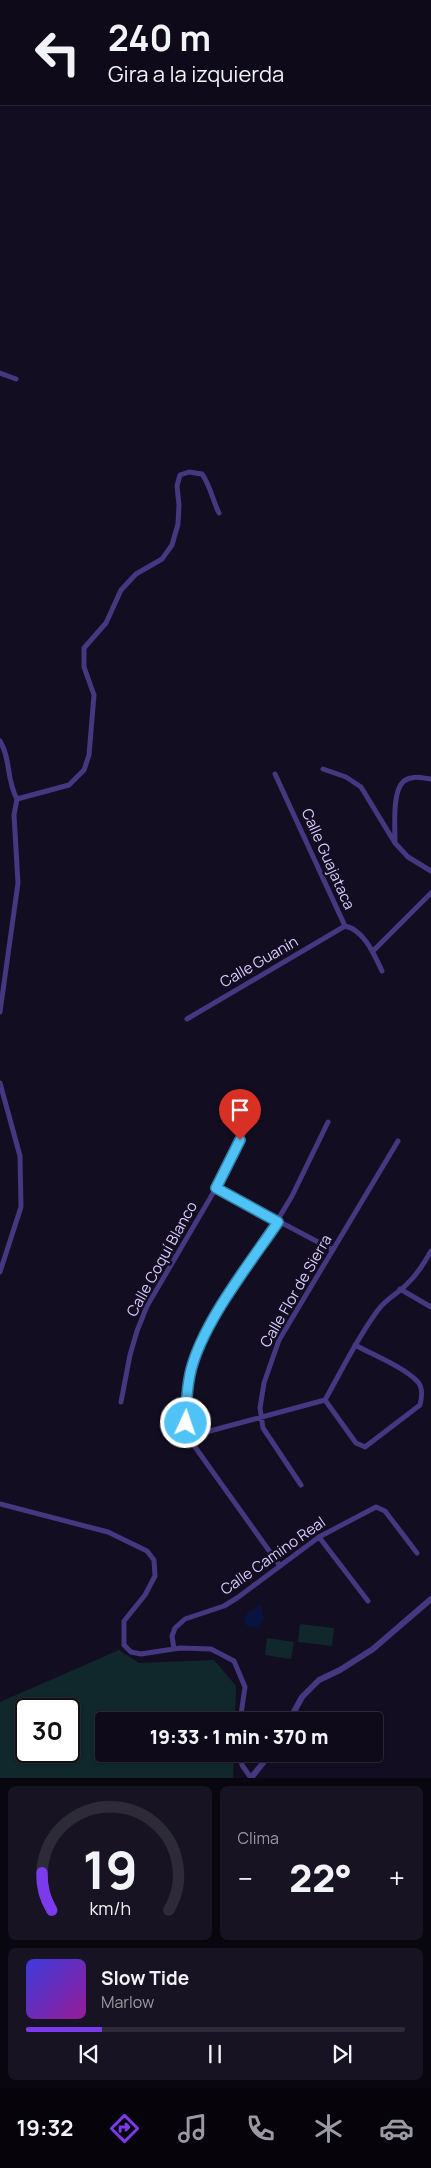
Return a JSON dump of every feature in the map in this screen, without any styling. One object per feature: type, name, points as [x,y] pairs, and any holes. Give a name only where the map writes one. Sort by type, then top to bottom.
[{"type":"street","points":[[0,372],[16,380]]},
{"type":"street","points":[[18,798],[69,785],[84,770],[89,755],[94,695],[84,666],[84,648],[106,623],[121,590],[136,574],[162,559],[172,545],[178,524],[180,505],[177,486],[180,475],[189,472],[202,474],[207,481],[209,491],[219,513]]},
{"type":"street","points":[[0,741],[5,750],[10,786],[18,798],[14,815],[18,883],[0,1012]]},
{"type":"street","points":[[323,769],[346,777],[361,787],[395,843],[408,857],[431,872]]},
{"type":"street","name":"Calle Guajataca","points":[[275,774],[345,926],[354,928],[373,951],[382,970]]},
{"type":"street","points":[[395,843],[397,792],[404,781],[413,777],[431,779]]},
{"type":"street","points":[[373,951],[431,893]]},
{"type":"street","name":"Calle Guanín","points":[[187,1019],[345,926]]},
{"type":"street","points":[[0,1083],[20,1156],[21,1207],[0,1272]]},
{"type":"street","name":"Calle Coquí Blanco","points":[[121,1402],[134,1339],[147,1306],[216,1188],[257,1107]]},
{"type":"street","points":[[280,1566],[195,1447],[186,1423],[186,1407],[192,1365],[208,1326],[278,1222],[328,1122]]},
{"type":"street","name":"Calle Flor de Sierra","points":[[260,1418],[264,1383],[279,1340],[398,1141]]},
{"type":"street","points":[[216,1188],[334,1250]]},
{"type":"street","points":[[190,1436],[325,1400],[355,1346],[378,1310],[389,1297],[400,1290],[420,1270],[431,1251]]},
{"type":"street","points":[[400,1290],[431,1307]]},
{"type":"street","points":[[325,1400],[356,1443],[365,1447],[420,1405],[422,1397],[419,1383],[355,1346]]},
{"type":"street","points":[[260,1418],[271,1442],[301,1485]]},
{"type":"street","points":[[0,1504],[108,1532],[147,1551],[154,1560],[155,1576],[145,1595],[124,1622],[124,1645],[131,1652],[141,1654],[174,1649],[211,1648],[234,1662],[244,1687],[241,1712]]},
{"type":"street","name":"Calle Camino Real","points":[[174,1649],[172,1636],[175,1628],[185,1619],[224,1606],[319,1537],[376,1507],[386,1511],[416,1553]]},
{"type":"street","points":[[319,1537],[368,1601]]},
{"type":"street","points":[[294,1712],[302,1697],[319,1680],[340,1670],[373,1649],[431,1599]]},
{"type":"street","points":[[241,1762],[251,1778],[264,1762]]},
{"type":"green space","points":[[300,1624],[334,1628],[332,1646],[298,1642]]},
{"type":"green space","points":[[267,1638],[294,1642],[291,1659],[265,1655]]},
{"type":"green space","points":[[119,1650],[139,1663],[214,1660],[236,1686],[235,1712],[95,1712],[95,1762],[234,1762],[233,1778],[0,1778],[0,1702]]},
{"type":"shaded area","points":[[261,1604],[264,1618],[259,1628],[248,1627],[243,1621],[248,1612]]},
{"type":"route","points":[[186,1423],[186,1407],[192,1365],[208,1326],[278,1222],[216,1188],[240,1140]]}]
